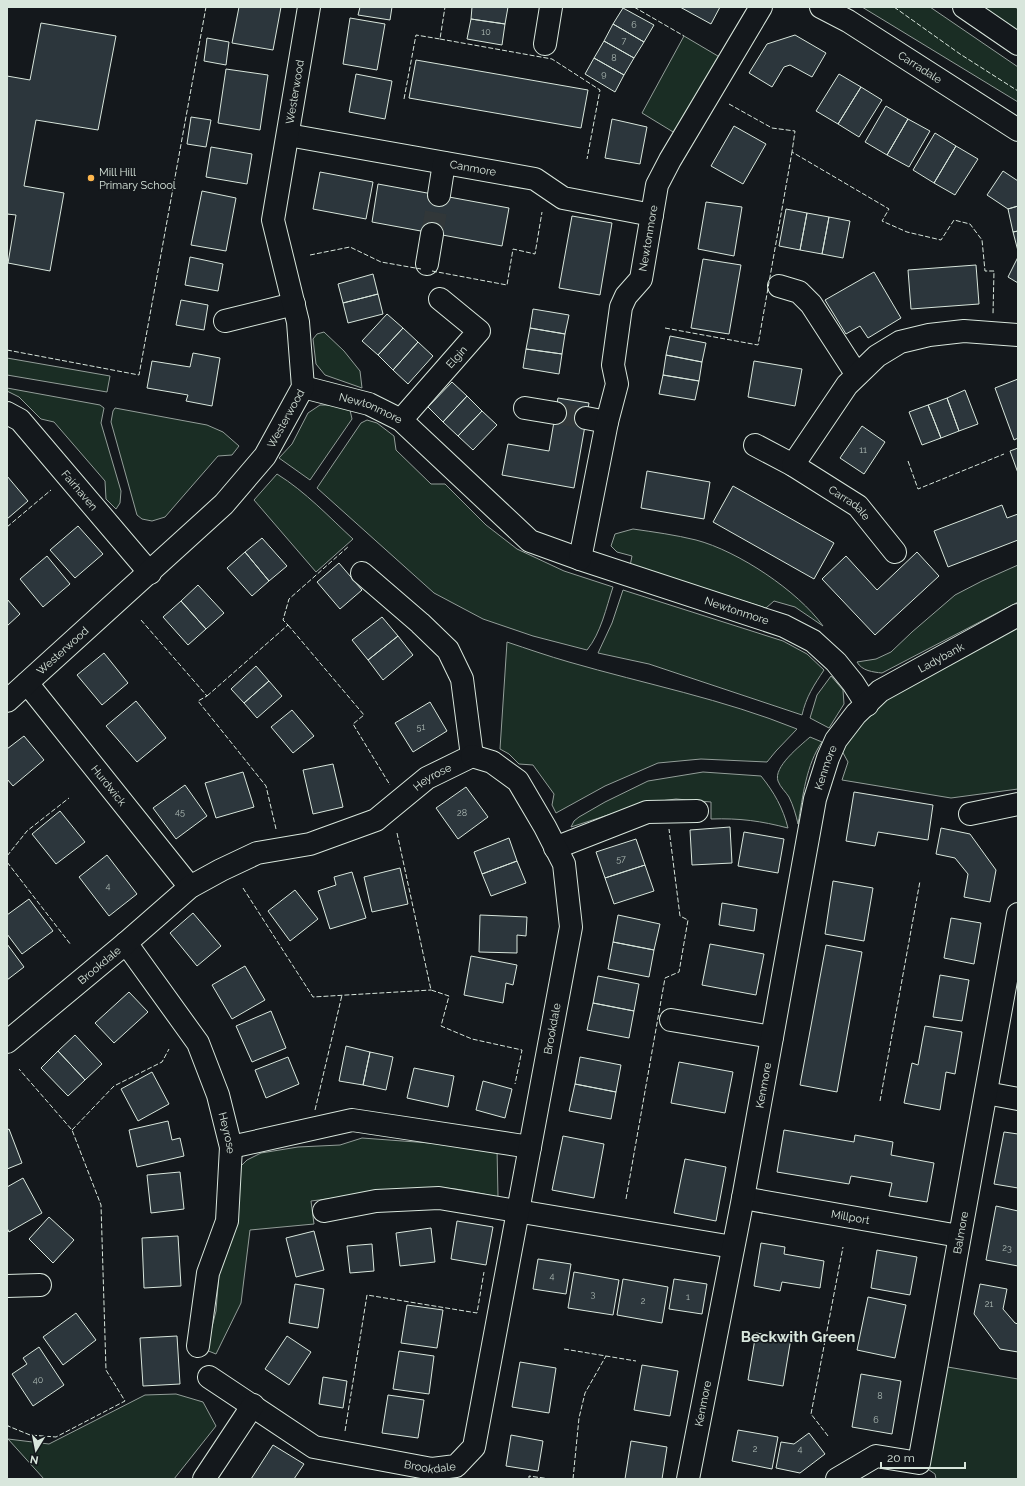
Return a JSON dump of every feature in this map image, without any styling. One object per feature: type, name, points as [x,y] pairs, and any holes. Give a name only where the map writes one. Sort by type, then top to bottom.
[{"type":"street","name":"Westerwood","points":[[7,701],[150,573],[224,504],[265,456],[303,387],[298,322],[273,220],[309,7]]},
{"type":"street","points":[[545,44],[551,7]]},
{"type":"street","name":"Newtonmore","points":[[580,559],[616,384],[612,365],[620,307],[626,296],[641,279],[657,185],[670,160],[761,7]]},
{"type":"street","name":"Carradale","points":[[821,7],[848,22],[1018,130]]},
{"type":"street","points":[[964,7],[1018,44]]},
{"type":"street","name":"Canmore","points":[[288,135],[535,179],[563,198],[652,215]]},
{"type":"street","points":[[439,195],[444,163]]},
{"type":"street","points":[[427,264],[432,234]]},
{"type":"street","points":[[779,286],[799,292],[811,304],[857,375]]},
{"type":"street","name":"Elgin","points":[[401,420],[479,331],[440,300]]},
{"type":"street","points":[[225,321],[294,304]]},
{"type":"street","points":[[793,465],[847,385],[877,356],[900,342],[929,335],[964,331],[1018,335]]},
{"type":"street","name":"Newtonmore","points":[[303,387],[369,404],[401,420],[530,541],[580,559],[784,626],[813,641],[836,662],[853,683],[866,705]]},
{"type":"street","points":[[525,408],[555,413]]},
{"type":"street","name":"Fairhaven","points":[[7,413],[20,420],[150,573]]},
{"type":"street","points":[[586,418],[607,422]]},
{"type":"street","name":"Carradale","points":[[755,445],[793,465],[858,506],[895,552]]},
{"type":"street","points":[[362,573],[420,623],[448,650],[462,679],[472,756]]},
{"type":"street","name":"Ladybank","points":[[866,705],[880,692],[1018,616]]},
{"type":"street","name":"Hurdwick","points":[[27,683],[190,887]]},
{"type":"street","name":"Kenmore","points":[[688,1479],[743,1198],[815,799],[828,758],[836,740],[856,714],[866,705]]},
{"type":"street","name":"Brookdale","points":[[209,1376],[314,1447],[432,1469],[456,1466],[474,1447],[571,927],[564,864],[518,781],[492,762],[472,756]]},
{"type":"street","name":"Heyrose","points":[[190,887],[220,870],[257,854],[310,844],[376,820],[427,778],[472,756]]},
{"type":"street","points":[[970,814],[1018,804]]},
{"type":"street","points":[[555,848],[647,812],[697,811]]},
{"type":"street","name":"Brookdale","points":[[7,1042],[126,943],[190,887]]},
{"type":"street","name":"Balmore","points":[[837,1479],[876,1456],[919,1463],[1018,914]]},
{"type":"street","name":"Heyrose","points":[[126,943],[198,1043],[218,1095],[231,1147],[227,1221],[208,1273],[198,1346]]},
{"type":"street","points":[[671,1020],[772,1037]]},
{"type":"street","points":[[986,1093],[1018,1099]]},
{"type":"street","points":[[231,1147],[352,1120],[530,1146]]},
{"type":"street","points":[[324,1211],[376,1201],[439,1198],[733,1247]]},
{"type":"street","name":"Millport","points":[[743,1198],[959,1236]]},
{"type":"street","points":[[7,1286],[40,1285]]},
{"type":"street","points":[[204,1479],[253,1406]]},
{"type":"green space","points":[[862,7],[930,7],[1018,67],[1018,102]]},
{"type":"green space","points":[[982,7],[1015,7],[1018,9],[1018,31]]},
{"type":"green space","points":[[684,36],[728,62],[683,138],[642,113]]},
{"type":"green space","points":[[324,332],[344,351],[360,371],[362,388],[325,375],[316,364],[313,339],[317,334]]},
{"type":"green space","points":[[7,358],[110,376],[107,392],[7,375]]},
{"type":"green space","points":[[7,388],[100,405],[104,408],[101,423],[121,491],[120,503],[116,509],[106,499],[105,481],[54,422],[41,419],[19,397],[7,391]]},
{"type":"green space","points":[[320,405],[336,405],[350,410],[352,419],[310,480],[279,458],[292,444],[308,413]]},
{"type":"green space","points":[[115,408],[207,425],[223,432],[239,446],[232,455],[218,456],[165,517],[152,521],[142,519],[137,515],[111,422]]},
{"type":"green space","points":[[367,420],[377,423],[394,436],[396,450],[431,484],[445,484],[486,525],[517,549],[564,571],[613,587],[600,628],[587,650],[533,636],[483,619],[434,593],[317,488],[361,423]]},
{"type":"green space","points":[[277,474],[307,497],[353,539],[316,572],[254,500]]},
{"type":"green space","points":[[633,529],[696,540],[730,553],[766,574],[783,586],[799,599],[823,626],[795,607],[774,601],[766,608],[630,566],[632,556],[617,552],[611,546],[615,534]]},
{"type":"green space","points":[[1018,565],[1018,602],[882,673],[865,669],[857,662],[876,659],[891,652],[955,595]]},
{"type":"green space","points":[[623,590],[783,641],[807,654],[824,670],[808,697],[802,715],[649,664],[598,653],[612,623]]},
{"type":"green space","points":[[1018,615],[1018,789],[951,798],[842,780],[848,762],[836,740],[856,714]]},
{"type":"green space","points":[[507,642],[569,662],[712,700],[769,718],[797,729],[767,762],[701,759],[658,763],[605,786],[556,813],[552,805],[554,794],[533,765],[519,764],[509,754],[500,749]]},
{"type":"green space","points":[[831,676],[843,690],[844,704],[829,728],[810,718],[817,695]]},
{"type":"green space","points":[[810,737],[822,742],[812,761],[809,771],[798,824],[788,795],[778,781],[778,775],[779,769],[788,757]]},
{"type":"green space","points":[[703,772],[761,776],[778,800],[788,828],[750,820],[711,819],[711,802],[676,799],[645,803],[571,827],[574,821],[579,817],[605,802],[648,781]]},
{"type":"green space","points":[[362,1138],[497,1148],[498,1197],[458,1189],[434,1188],[388,1191],[311,1201],[314,1224],[250,1230],[241,1303],[216,1354],[206,1350],[216,1311],[219,1273],[240,1167],[247,1160],[261,1153],[298,1147],[340,1145]]},
{"type":"green space","points":[[936,1365],[1018,1379],[1018,1479],[936,1479],[935,1474],[919,1463]]},
{"type":"green space","points":[[176,1394],[203,1402],[216,1426],[174,1479],[44,1479],[8,1439],[49,1444],[145,1395]]},
{"type":"building","points":[[239,7],[281,7],[273,50],[232,43]]},
{"type":"building","points":[[360,7],[392,7],[390,20],[358,15]]},
{"type":"building","points":[[472,7],[508,7],[505,24],[471,19]]},
{"type":"building","points":[[680,7],[720,7],[711,24]]},
{"type":"building","points":[[623,8],[654,25],[644,42],[613,24]]},
{"type":"building","points":[[350,18],[385,24],[377,70],[343,64]]},
{"type":"building","points":[[471,19],[505,24],[502,45],[467,39]]},
{"type":"building","points":[[41,23],[116,36],[98,130],[36,120],[24,186],[64,193],[50,271],[8,263],[16,215],[7,214],[7,76],[30,80]]},
{"type":"building","points":[[613,24],[644,42],[634,58],[604,41]]},
{"type":"building","points":[[795,35],[826,53],[812,77],[790,65],[784,67],[772,87],[749,73],[767,44]]},
{"type":"building","points":[[207,38],[229,42],[226,65],[204,61]]},
{"type":"building","points":[[604,41],[634,58],[624,75],[594,58]]},
{"type":"building","points":[[594,58],[624,75],[615,92],[585,74]]},
{"type":"building","points":[[416,60],[588,90],[581,128],[409,98]]},
{"type":"building","points":[[226,69],[268,75],[260,130],[218,123]]},
{"type":"building","points":[[356,74],[392,81],[385,119],[349,112]]},
{"type":"building","points":[[839,74],[861,87],[838,124],[816,111]]},
{"type":"building","points":[[861,87],[882,100],[859,137],[838,124]]},
{"type":"building","points":[[886,106],[908,119],[887,155],[865,142]]},
{"type":"building","points":[[191,117],[211,120],[206,147],[187,144]]},
{"type":"building","points":[[612,119],[647,127],[640,164],[605,158]]},
{"type":"building","points":[[908,119],[930,131],[909,167],[887,155]]},
{"type":"building","points":[[734,126],[766,144],[743,184],[711,166]]},
{"type":"building","points":[[935,133],[956,146],[934,183],[913,170]]},
{"type":"building","points":[[956,146],[978,159],[955,195],[934,183]]},
{"type":"building","points":[[211,147],[252,154],[247,184],[206,177]]},
{"type":"building","points":[[1003,171],[1018,181],[1018,206],[1008,209],[987,195]]},
{"type":"building","points":[[320,172],[373,182],[366,219],[313,209]]},
{"type":"building","points":[[378,184],[509,208],[502,246],[372,222]]},
{"type":"building","points":[[202,191],[236,198],[226,251],[191,245]]},
{"type":"building","points":[[706,202],[742,207],[734,256],[698,249]]},
{"type":"building","points":[[1018,206],[1018,231],[1013,232],[1008,209]]},
{"type":"building","points":[[786,209],[807,213],[800,250],[779,246]]},
{"type":"building","points":[[807,213],[829,217],[822,254],[800,250]]},
{"type":"building","points":[[572,216],[612,223],[600,295],[559,288]]},
{"type":"building","points":[[829,217],[850,221],[843,258],[822,254]]},
{"type":"building","points":[[1018,231],[1018,251],[1013,232]]},
{"type":"building","points":[[190,257],[223,264],[218,291],[185,285]]},
{"type":"building","points":[[1018,257],[1018,283],[1008,277]]},
{"type":"building","points":[[703,259],[741,265],[729,334],[691,328]]},
{"type":"building","points":[[976,265],[979,304],[911,309],[908,270]]},
{"type":"building","points":[[874,272],[901,318],[868,338],[860,326],[846,334],[825,300]]},
{"type":"building","points":[[373,274],[378,294],[343,303],[338,284]]},
{"type":"building","points":[[378,294],[383,314],[348,323],[343,303]]},
{"type":"building","points":[[181,300],[208,305],[204,330],[176,325]]},
{"type":"building","points":[[533,309],[569,315],[565,334],[530,328]]},
{"type":"building","points":[[387,314],[403,328],[378,355],[362,341]]},
{"type":"building","points":[[403,328],[418,342],[393,370],[378,355]]},
{"type":"building","points":[[530,328],[565,334],[562,354],[526,349]]},
{"type":"building","points":[[670,336],[706,343],[702,362],[666,355]]},
{"type":"building","points":[[418,342],[433,356],[408,384],[393,370]]},
{"type":"building","points":[[526,349],[562,354],[559,374],[523,368]]},
{"type":"building","points":[[193,353],[220,358],[212,406],[186,401],[188,395],[147,388],[152,361],[190,367]]},
{"type":"building","points":[[666,355],[702,362],[699,381],[663,375]]},
{"type":"building","points":[[754,361],[802,369],[795,406],[748,397]]},
{"type":"building","points":[[663,375],[699,381],[695,400],[659,394]]},
{"type":"building","points":[[1018,379],[1018,438],[1014,440],[995,388]]},
{"type":"building","points":[[452,382],[467,396],[443,422],[428,407]]},
{"type":"building","points":[[965,390],[978,424],[959,431],[947,398]]},
{"type":"building","points":[[467,396],[482,411],[458,436],[443,422]]},
{"type":"building","points":[[558,398],[589,403],[574,488],[502,475],[508,444],[549,451]]},
{"type":"building","points":[[947,398],[959,431],[941,438],[928,405]]},
{"type":"building","points":[[928,405],[941,438],[922,445],[909,412]]},
{"type":"building","points":[[482,411],[497,425],[473,450],[458,436]]},
{"type":"building","points":[[862,426],[885,442],[864,474],[840,458]]},
{"type":"building","points":[[1018,448],[1018,473],[1010,451]]},
{"type":"building","points":[[647,471],[710,482],[704,519],[641,508]]},
{"type":"building","points":[[7,476],[28,501],[7,519]]},
{"type":"building","points":[[733,486],[834,543],[814,579],[713,522]]},
{"type":"building","points":[[1002,505],[1007,518],[1018,514],[1018,540],[948,567],[934,531]]},
{"type":"building","points":[[78,526],[103,554],[75,578],[50,550]]},
{"type":"building","points":[[262,538],[287,566],[269,581],[245,552]]},
{"type":"building","points":[[245,552],[269,581],[252,596],[227,568]]},
{"type":"building","points":[[917,552],[939,576],[875,635],[822,579],[846,556],[877,590]]},
{"type":"building","points":[[47,556],[70,584],[43,607],[20,579]]},
{"type":"building","points":[[339,563],[362,590],[340,609],[317,582]]},
{"type":"building","points":[[198,585],[224,613],[206,629],[181,601]]},
{"type":"building","points":[[7,599],[20,614],[7,626]]},
{"type":"building","points":[[181,601],[206,629],[188,645],[163,617]]},
{"type":"building","points":[[382,617],[398,636],[368,660],[352,640]]},
{"type":"building","points":[[398,636],[413,655],[383,680],[368,660]]},
{"type":"building","points":[[104,653],[128,683],[102,705],[77,675]]},
{"type":"building","points":[[256,666],[269,681],[244,703],[231,689]]},
{"type":"building","points":[[269,681],[282,696],[257,718],[244,703]]},
{"type":"building","points":[[136,701],[166,738],[137,762],[106,726]]},
{"type":"building","points":[[430,702],[447,731],[413,752],[395,723]]},
{"type":"building","points":[[292,710],[314,736],[293,753],[271,727]]},
{"type":"building","points":[[24,736],[44,760],[13,786],[7,779],[7,749]]},
{"type":"building","points":[[333,764],[343,807],[313,814],[303,770]]},
{"type":"building","points":[[243,772],[254,807],[216,818],[205,783]]},
{"type":"building","points":[[185,785],[207,816],[176,839],[153,808]]},
{"type":"building","points":[[466,787],[488,817],[458,839],[436,808]]},
{"type":"building","points":[[854,792],[933,805],[928,840],[878,832],[875,846],[846,841]]},
{"type":"building","points":[[60,811],[85,842],[56,864],[32,834]]},
{"type":"building","points":[[730,827],[732,863],[692,865],[690,830]]},
{"type":"building","points":[[941,828],[970,834],[996,870],[990,902],[964,897],[968,874],[955,858],[936,854]]},
{"type":"building","points":[[744,832],[784,839],[778,873],[738,866]]},
{"type":"building","points":[[509,838],[517,861],[482,874],[474,852]]},
{"type":"building","points":[[636,839],[645,865],[605,878],[596,852]]},
{"type":"building","points":[[107,855],[137,894],[109,916],[79,877]]},
{"type":"building","points":[[517,861],[526,883],[491,896],[482,874]]},
{"type":"building","points":[[645,865],[654,891],[614,904],[605,878]]},
{"type":"building","points":[[400,868],[408,904],[372,912],[364,877]]},
{"type":"building","points":[[352,872],[366,918],[330,929],[318,891],[336,885],[334,877]]},
{"type":"building","points":[[833,881],[873,888],[864,941],[825,934]]},
{"type":"building","points":[[295,890],[318,919],[290,941],[268,911]]},
{"type":"building","points":[[29,899],[53,931],[22,954],[7,934],[7,915]]},
{"type":"building","points":[[722,903],[757,909],[754,931],[719,925]]},
{"type":"building","points":[[193,913],[221,946],[197,966],[170,933]]},
{"type":"building","points":[[480,915],[527,917],[526,936],[517,935],[517,953],[479,952]]},
{"type":"building","points":[[618,915],[660,924],[654,950],[613,942]]},
{"type":"building","points":[[951,918],[981,923],[974,964],[944,958]]},
{"type":"building","points":[[613,942],[654,950],[649,977],[608,969]]},
{"type":"building","points":[[7,944],[24,967],[7,980]]},
{"type":"building","points":[[710,944],[764,954],[756,995],[702,985]]},
{"type":"building","points":[[826,945],[862,952],[837,1092],[800,1085]]},
{"type":"building","points":[[471,956],[517,965],[513,985],[506,983],[503,1003],[464,995]]},
{"type":"building","points":[[245,966],[265,1000],[232,1019],[212,985]]},
{"type":"building","points":[[940,975],[969,980],[962,1021],[933,1017]]},
{"type":"building","points":[[598,976],[639,984],[634,1011],[593,1003]]},
{"type":"building","points":[[129,992],[148,1012],[114,1043],[95,1023]]},
{"type":"building","points":[[593,1003],[634,1011],[629,1038],[587,1030]]},
{"type":"building","points":[[271,1011],[286,1048],[252,1062],[236,1026]]},
{"type":"building","points":[[925,1026],[962,1032],[955,1074],[946,1072],[940,1110],[904,1103],[912,1063],[918,1065]]},
{"type":"building","points":[[75,1035],[102,1064],[85,1080],[58,1051]]},
{"type":"building","points":[[346,1046],[370,1052],[363,1085],[339,1081]]},
{"type":"building","points":[[58,1051],[85,1080],[68,1096],[41,1068]]},
{"type":"building","points":[[370,1052],[393,1057],[386,1090],[363,1085]]},
{"type":"building","points":[[288,1057],[299,1084],[266,1098],[255,1070]]},
{"type":"building","points":[[580,1057],[621,1065],[616,1092],[575,1084]]},
{"type":"building","points":[[679,1062],[733,1072],[725,1113],[671,1103]]},
{"type":"building","points":[[414,1068],[454,1076],[448,1107],[407,1098]]},
{"type":"building","points":[[152,1072],[169,1104],[138,1121],[121,1089]]},
{"type":"building","points":[[483,1081],[512,1089],[505,1118],[476,1110]]},
{"type":"building","points":[[575,1084],[616,1092],[611,1119],[569,1111]]},
{"type":"building","points":[[168,1121],[172,1140],[180,1138],[184,1156],[137,1167],[129,1130]]},
{"type":"building","points":[[9,1129],[22,1163],[7,1169],[7,1130]]},
{"type":"building","points":[[784,1130],[854,1142],[855,1135],[893,1142],[891,1155],[934,1163],[927,1202],[889,1196],[892,1183],[851,1176],[849,1184],[777,1172]]},
{"type":"building","points":[[1004,1132],[1018,1134],[1018,1188],[994,1184]]},
{"type":"building","points":[[563,1136],[604,1144],[594,1198],[552,1190]]},
{"type":"building","points":[[685,1159],[726,1167],[716,1221],[674,1213]]},
{"type":"building","points":[[180,1172],[184,1209],[151,1213],[147,1175]]},
{"type":"building","points":[[23,1178],[42,1213],[9,1232],[7,1228],[7,1187]]},
{"type":"building","points":[[996,1206],[1018,1211],[1018,1266],[986,1260]]},
{"type":"building","points":[[49,1217],[74,1240],[53,1263],[29,1239]]},
{"type":"building","points":[[457,1221],[493,1227],[486,1265],[451,1259]]},
{"type":"building","points":[[431,1228],[435,1262],[400,1266],[396,1233]]},
{"type":"building","points":[[314,1231],[324,1270],[296,1277],[286,1238]]},
{"type":"building","points":[[178,1236],[181,1286],[144,1288],[142,1238]]},
{"type":"building","points":[[761,1243],[785,1247],[784,1254],[824,1261],[820,1288],[782,1282],[780,1291],[754,1286]]},
{"type":"building","points":[[372,1244],[374,1271],[350,1273],[347,1246]]},
{"type":"building","points":[[877,1250],[917,1257],[910,1295],[871,1288]]},
{"type":"building","points":[[538,1259],[571,1264],[566,1294],[533,1289]]},
{"type":"building","points":[[574,1272],[619,1280],[613,1315],[568,1308]]},
{"type":"building","points":[[623,1279],[668,1287],[662,1323],[617,1315]]},
{"type":"building","points":[[674,1279],[707,1284],[702,1314],[669,1309]]},
{"type":"building","points":[[295,1284],[324,1289],[318,1328],[289,1323]]},
{"type":"building","points":[[980,1284],[1007,1289],[1003,1309],[1015,1323],[1018,1324],[1018,1352],[1000,1349],[974,1314]]},
{"type":"building","points":[[868,1297],[906,1305],[895,1358],[857,1350]]},
{"type":"building","points":[[407,1305],[443,1310],[437,1348],[401,1343]]},
{"type":"building","points":[[76,1313],[96,1340],[63,1365],[43,1337]]},
{"type":"building","points":[[756,1333],[791,1338],[783,1386],[748,1380]]},
{"type":"building","points":[[177,1336],[180,1384],[143,1386],[140,1338]]},
{"type":"building","points":[[287,1336],[311,1352],[289,1385],[265,1369]]},
{"type":"building","points":[[39,1347],[64,1385],[33,1406],[12,1374],[27,1364],[23,1358]]},
{"type":"building","points":[[399,1351],[434,1356],[429,1394],[393,1389]]},
{"type":"building","points":[[520,1362],[556,1368],[549,1413],[512,1407]]},
{"type":"building","points":[[642,1365],[678,1371],[670,1416],[634,1410]]},
{"type":"building","points":[[861,1374],[901,1381],[892,1434],[852,1427]]},
{"type":"building","points":[[323,1377],[347,1381],[343,1408],[319,1404]]},
{"type":"building","points":[[388,1395],[424,1400],[418,1438],[382,1433]]},
{"type":"building","points":[[738,1430],[778,1437],[772,1469],[732,1461]]},
{"type":"building","points":[[809,1433],[825,1454],[800,1473],[776,1468],[781,1442],[794,1444]]},
{"type":"building","points":[[511,1435],[543,1441],[538,1471],[506,1466]]},
{"type":"building","points":[[631,1441],[667,1447],[662,1479],[625,1479]]},
{"type":"building","points":[[273,1445],[304,1464],[294,1479],[251,1479]]},
{"type":"tunnel","points":[[432,234],[439,195]]},
{"type":"tunnel","points":[[555,413],[586,418]]},
{"type":"fence","points":[[7,350],[139,375],[206,7]]},
{"type":"fence","points":[[404,99],[416,35],[440,39],[445,7]]},
{"type":"fence","points":[[634,7],[684,36]]},
{"type":"fence","points":[[894,7],[960,54],[1018,91]]},
{"type":"fence","points":[[440,39],[552,59],[600,90],[587,159]]},
{"type":"fence","points":[[729,104],[772,128],[795,131],[792,152],[889,209],[882,221],[907,232],[941,240],[954,220],[970,224],[982,240],[985,271],[994,271],[993,314]]},
{"type":"fence","points":[[665,328],[758,345],[792,152]]},
{"type":"fence","points":[[432,271],[507,285],[513,249],[535,254],[542,212]]},
{"type":"fence","points":[[310,255],[350,247],[381,262],[421,269]]},
{"type":"fence","points":[[908,461],[918,489],[1004,454]]},
{"type":"fence","points":[[7,527],[51,490]]},
{"type":"fence","points":[[207,696],[288,625],[283,620],[289,599],[349,546]]},
{"type":"fence","points":[[141,620],[207,696],[198,701],[266,786],[276,829]]},
{"type":"fence","points":[[288,625],[364,715],[353,724],[390,785]]},
{"type":"fence","points":[[7,856],[27,831],[69,798]]},
{"type":"fence","points":[[626,1199],[665,978],[679,972],[688,920],[680,916],[669,829]]},
{"type":"fence","points":[[397,833],[431,990],[449,996],[441,1026],[472,1039],[522,1050],[515,1084]]},
{"type":"fence","points":[[7,862],[71,945]]},
{"type":"fence","points":[[880,1101],[920,881]]},
{"type":"fence","points":[[243,888],[313,997],[431,990]]},
{"type":"fence","points":[[315,1110],[342,995]]},
{"type":"fence","points":[[72,1130],[114,1086],[162,1062],[169,1049]]},
{"type":"fence","points":[[7,1424],[8,1426],[30,1435],[56,1437],[125,1401],[106,1370],[101,1205],[72,1130],[19,1069]]},
{"type":"fence","points":[[828,1436],[811,1414],[843,1247]]},
{"type":"fence","points":[[345,1431],[367,1295],[477,1313],[484,1272]]},
{"type":"fence","points":[[564,1349],[636,1361]]},
{"type":"fence","points":[[573,1479],[579,1418],[585,1393],[606,1356]]},
{"type":"fence","points":[[529,1479],[529,1476],[550,1479]]},
{"type":"place","name":"Mill Hill Primary School","points":[[91,178]]},
{"type":"district","name":"Beckwith Green","points":[[798,1337]]}]
